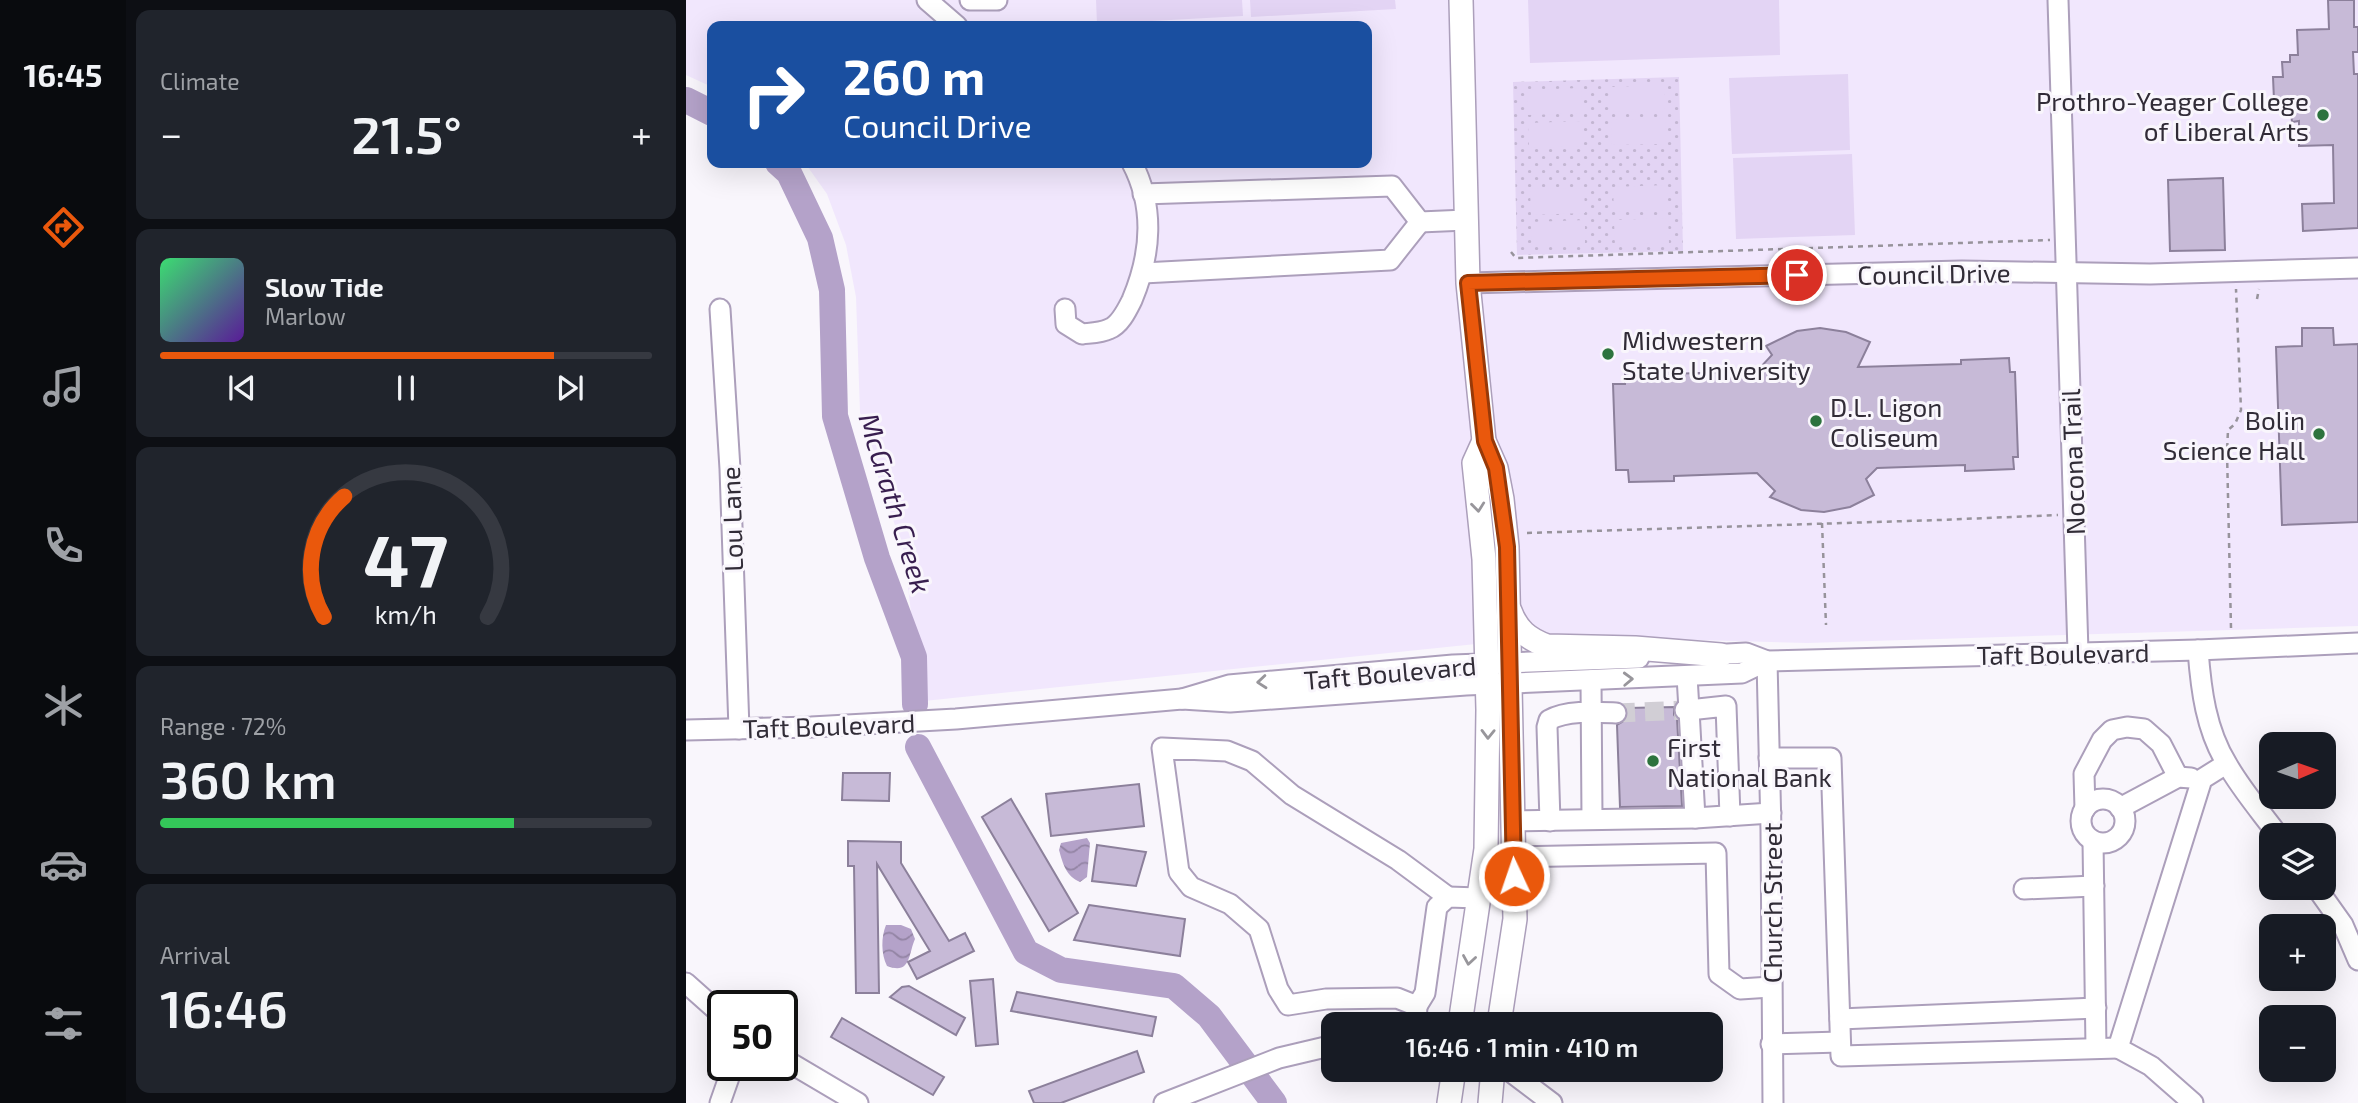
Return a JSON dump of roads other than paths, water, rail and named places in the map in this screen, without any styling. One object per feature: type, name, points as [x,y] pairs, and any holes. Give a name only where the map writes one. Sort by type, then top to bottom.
[{"type":"main road","points":[[1461,0],[1468,283],[1485,441],[1496,468],[1507,547],[1515,919],[1501,1012]]},
{"type":"main road","points":[[1462,1012],[1486,849],[1487,674],[1484,559],[1474,463],[1485,441]]},
{"type":"main road","points":[[1509,607],[1522,633],[1547,646],[1721,654]]},
{"type":"main road","points":[[1449,1103],[1452,1082]]},
{"type":"main road","points":[[1490,1103],[1492,1082]]},
{"type":"street","points":[[927,0],[951,21]]},
{"type":"street","points":[[970,0],[998,0]]},
{"type":"street","name":"Nocona Trail","points":[[2058,0],[2078,652]]},
{"type":"street","points":[[1065,309],[1066,324],[1082,334],[1111,329],[1126,313],[1143,273],[1149,234],[1142,181],[1135,168]]},
{"type":"street","points":[[1143,194],[1392,186],[1420,222]]},
{"type":"street","points":[[1143,273],[1390,260],[1420,222],[1466,220]]},
{"type":"street","name":"Council Drive","points":[[1468,283],[1962,271],[2150,274],[2358,268]]},
{"type":"street","name":"Lou Lane","points":[[720,309],[730,470],[739,729]]},
{"type":"street","name":"Taft Boulevard","points":[[686,730],[956,719],[1181,699],[1229,685],[1510,673],[1721,654],[1746,653],[1767,661],[2198,650],[2358,643]]},
{"type":"street","points":[[2198,650],[2201,692],[2210,729],[2226,764],[2269,823]]},
{"type":"street","name":"Taft Boulevard","points":[[1510,673],[1591,680],[1687,676],[1742,673],[1767,661]]},
{"type":"street","name":"Church Street","points":[[1767,661],[1773,1103]]},
{"type":"street","points":[[1687,676],[1695,818]]},
{"type":"street","points":[[1591,680],[1592,819]]},
{"type":"street","points":[[1687,710],[1726,706],[1730,816]]},
{"type":"street","points":[[1550,821],[1549,720],[1591,712],[1616,713]]},
{"type":"street","points":[[2085,809],[2095,801],[2109,800],[2120,808],[2125,821],[2121,835],[2108,843],[2093,841],[2083,830],[2081,823],[2085,809],[2084,774],[2102,740],[2112,730],[2127,727],[2144,729],[2161,744],[2178,777]]},
{"type":"street","points":[[1413,1012],[1397,998],[1326,999],[1289,1004],[1278,989],[1259,929],[1230,904],[1191,887],[1179,872],[1162,748],[1227,751],[1252,761],[1292,795],[1398,860],[1448,897],[1479,898]]},
{"type":"street","points":[[1769,758],[1830,758],[1841,1056],[2118,1048],[2151,1066],[2193,1103]]},
{"type":"street","points":[[2120,808],[2178,777],[2202,779],[2226,764]]},
{"type":"street","points":[[2118,1048],[2202,779]]},
{"type":"street","points":[[1512,821],[1695,818],[1771,813]]},
{"type":"street","points":[[2093,841],[2096,1048]]},
{"type":"street","points":[[1513,857],[1716,853],[1719,974],[1740,989],[1771,988]]},
{"type":"street","points":[[2024,889],[2094,886]]},
{"type":"street","points":[[1417,1012],[1426,993],[1437,907],[1448,897]]},
{"type":"street","points":[[2325,900],[2343,925],[2358,960]]},
{"type":"street","points":[[686,983],[707,1002]]},
{"type":"street","points":[[1840,1018],[2096,1008]]},
{"type":"street","points":[[1771,1044],[1840,1042]]},
{"type":"street","points":[[1164,1103],[1263,1064],[1321,1048]]},
{"type":"street","points":[[798,1067],[858,1103]]},
{"type":"street","points":[[720,1103],[728,1081]]},
{"type":"street","points":[[1524,1082],[1552,1103]]},
{"type":"water","points":[[1087,838],[1090,843],[1087,877],[1080,882],[1068,873],[1059,850],[1061,843]]},
{"type":"water","points":[[886,925],[901,925],[911,929],[915,939],[907,962],[901,968],[887,966],[885,961],[882,946]]},
{"type":"waterway","name":"McGrath Creek","points":[[686,100],[707,110]]},
{"type":"waterway","name":"McGrath Creek","points":[[784,168],[789,173],[820,238],[832,290],[835,416],[877,558],[914,657],[915,704]]},
{"type":"waterway","name":"McGrath Creek","points":[[918,747],[1026,952],[1061,970],[1174,986],[1209,1016],[1274,1103]]},
{"type":"tunnel","points":[[1616,713],[1685,710]]},
{"type":"place","name":"Prothro-Yeager College of Liberal Arts","points":[[2323,115]]},
{"type":"place","name":"Midwestern State University","points":[[1608,354]]},
{"type":"place","name":"D.L. Ligon Coliseum","points":[[1816,421]]},
{"type":"place","name":"Bolin Science Hall","points":[[2319,434]]},
{"type":"place","name":"First National Bank","points":[[1653,761]]}]
